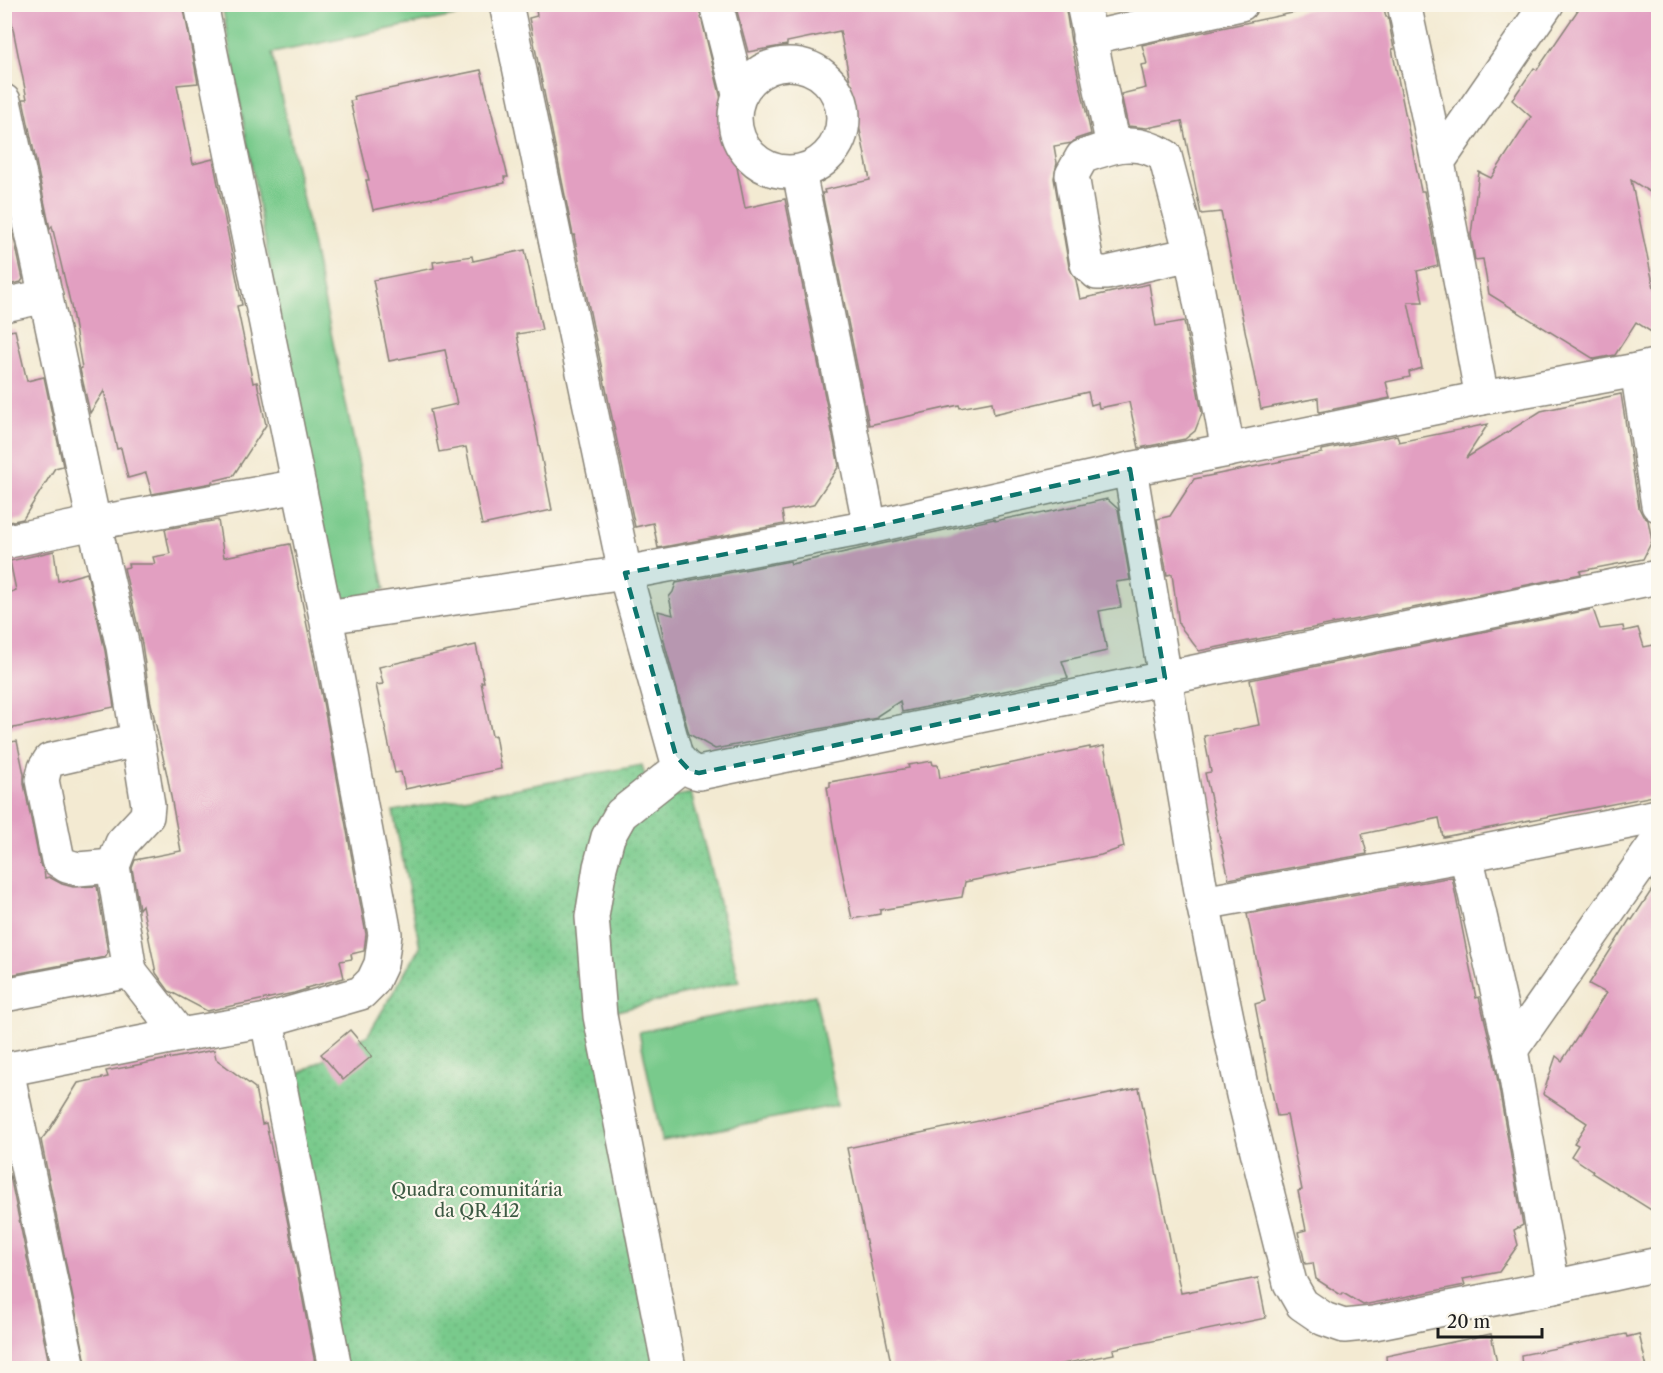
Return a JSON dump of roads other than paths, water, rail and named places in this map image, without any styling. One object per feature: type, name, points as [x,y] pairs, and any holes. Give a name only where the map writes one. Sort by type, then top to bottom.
[{"type":"street","points":[[69,1368],[6,1070],[267,1020],[361,993],[373,981],[381,964],[385,934],[326,617],[201,4]]},
{"type":"street","points":[[506,4],[626,573],[676,756],[690,771],[699,773],[1659,577]]},
{"type":"street","points":[[716,4],[739,94]]},
{"type":"street","points":[[1083,4],[1113,146]]},
{"type":"street","points":[[1089,38],[1241,4]]},
{"type":"street","points":[[1404,4],[1438,162],[1482,398]]},
{"type":"street","points":[[1438,162],[1547,4]]},
{"type":"street","points":[[794,63],[810,67],[826,78],[839,94],[844,113],[842,133],[833,151],[815,166],[799,172],[783,172],[767,168],[753,159],[742,145],[735,129],[734,111],[739,94],[762,69],[777,64],[794,63]]},
{"type":"street","points":[[4,101],[94,524],[123,647],[148,805],[147,816],[122,843],[113,866],[130,971],[180,1035]]},
{"type":"street","points":[[1191,254],[1107,273],[1097,273],[1087,264],[1072,175],[1082,157],[1113,146],[1144,145],[1165,156],[1191,254],[1228,450]]},
{"type":"street","points":[[799,172],[870,527]]},
{"type":"street","points":[[4,305],[46,296]]},
{"type":"street","points":[[326,617],[626,573],[870,527],[1130,469],[1648,367],[1659,505]]},
{"type":"street","points":[[1130,469],[1203,903],[1249,1118],[1290,1283],[1302,1304],[1324,1319],[1344,1326],[1374,1323],[1659,1264]]},
{"type":"street","points":[[4,542],[299,486]]},
{"type":"street","points":[[113,866],[78,869],[58,860],[42,780],[50,760],[137,740]]},
{"type":"street","points":[[669,1368],[600,1016],[592,917],[600,867],[608,837],[621,814],[683,765]]},
{"type":"street","points":[[1203,903],[1466,855],[1659,816]]},
{"type":"street","points":[[1511,1050],[1659,840]]},
{"type":"street","points":[[1466,855],[1511,1050],[1553,1287]]},
{"type":"street","points":[[4,995],[130,971]]},
{"type":"street","points":[[267,1020],[335,1368]]},
{"type":"park label","name":"Quadra comunitária da QR 412","points":[[477,1200]]}]
